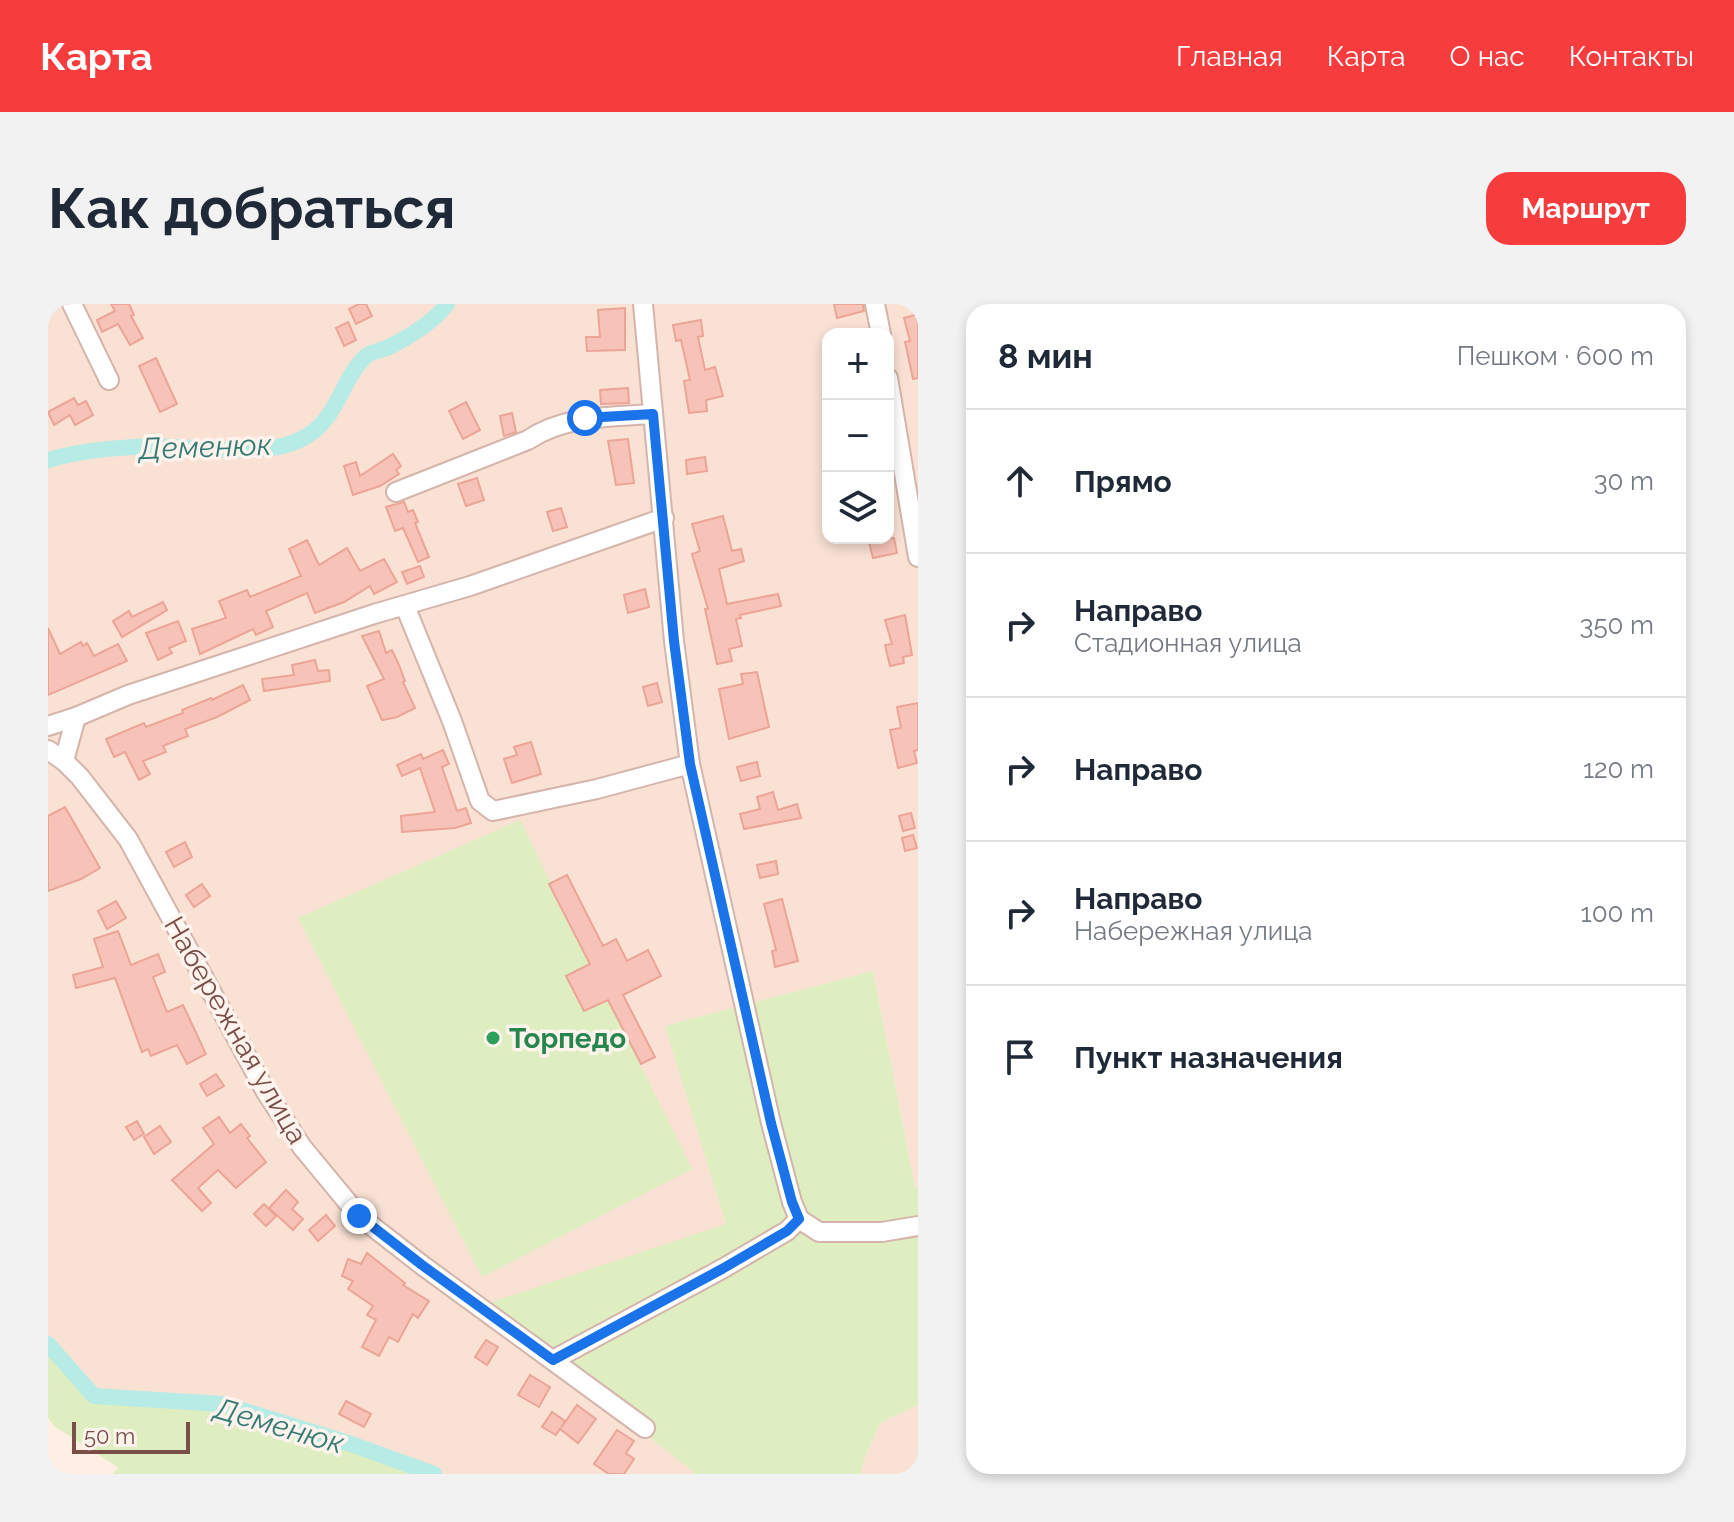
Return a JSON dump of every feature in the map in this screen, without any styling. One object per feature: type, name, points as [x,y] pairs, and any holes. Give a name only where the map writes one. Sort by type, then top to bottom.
[{"type":"street","points":[[72,304],[109,380]]},
{"type":"street","points":[[643,304],[674,641],[690,764],[771,1123],[792,1202],[799,1219],[819,1232],[882,1232],[918,1226]]},
{"type":"street","points":[[875,304],[880,328]]},
{"type":"street","points":[[892,400],[918,557]]},
{"type":"street","points":[[396,492],[528,440],[544,429],[585,418],[653,414]]},
{"type":"street","points":[[48,726],[128,695],[664,518]]},
{"type":"street","points":[[405,606],[452,721],[480,801],[493,811],[583,792],[690,764]]},
{"type":"street","points":[[64,761],[76,717]]},
{"type":"street","name":"Набережная улица","points":[[48,750],[80,777],[128,839],[266,1092],[302,1147],[359,1216],[645,1428]]},
{"type":"street","points":[[553,1360],[722,1269],[787,1231],[799,1219]]},
{"type":"shaded area","points":[[48,304],[918,304],[918,1188],[915,1188],[873,971],[666,1026],[726,1224],[692,1474],[434,1474],[223,1404],[94,1396],[48,1344]],"holes":[[[566,976],[584,1011],[607,1000],[482,1277]]]},
{"type":"shaded area","points":[[918,1405],[918,1474],[861,1474],[864,1459],[880,1423]]},
{"type":"green space","name":"Торпедо","points":[[520,820],[590,964],[567,976],[584,1011],[608,1000],[692,1169],[482,1277],[298,918]]},
{"type":"green space","points":[[873,971],[915,1188],[918,1188],[918,1405],[880,1423],[864,1459],[861,1474],[692,1474],[693,1471],[480,1306],[726,1224],[665,1026]]},
{"type":"green space","points":[[48,1344],[94,1396],[223,1404],[434,1474],[112,1474],[119,1468],[54,1426],[48,1418]]},
{"type":"building","points":[[111,304],[129,304],[134,315],[131,316],[143,338],[130,345],[118,324],[102,332],[97,320],[115,311]]},
{"type":"building","points":[[366,304],[372,316],[356,324],[349,309]]},
{"type":"building","points":[[834,304],[863,304],[864,311],[837,318]]},
{"type":"building","points":[[625,308],[625,350],[587,351],[586,337],[600,337],[598,310]]},
{"type":"building","points":[[918,314],[918,378],[913,379],[905,342],[910,341],[904,318]]},
{"type":"building","points":[[701,320],[703,336],[698,337],[705,370],[715,367],[723,396],[706,400],[707,411],[689,413],[684,381],[690,380],[681,340],[676,341],[673,325]]},
{"type":"building","points":[[348,322],[356,340],[344,346],[336,328]]},
{"type":"building","points":[[156,358],[177,404],[160,412],[139,366]]},
{"type":"building","points":[[628,388],[629,403],[601,404],[600,390]]},
{"type":"building","points":[[74,398],[78,405],[86,401],[93,415],[75,425],[70,415],[54,425],[48,412]]},
{"type":"building","points":[[466,402],[480,430],[463,439],[449,411]]},
{"type":"building","points":[[512,413],[516,432],[504,436],[500,416]]},
{"type":"building","points":[[628,439],[634,483],[616,485],[608,441]]},
{"type":"building","points":[[393,454],[401,466],[396,470],[399,474],[380,486],[353,495],[344,466],[356,462],[360,476]]},
{"type":"building","points":[[705,457],[707,471],[687,474],[686,460]]},
{"type":"building","points":[[477,478],[484,500],[466,506],[458,484]]},
{"type":"building","points":[[404,502],[408,512],[413,510],[429,557],[418,562],[403,528],[395,531],[386,507]]},
{"type":"building","points":[[561,508],[567,527],[553,531],[547,512]]},
{"type":"building","points":[[723,516],[732,551],[741,549],[744,561],[719,569],[727,604],[778,594],[781,606],[740,615],[741,618],[736,619],[742,646],[729,649],[732,661],[717,664],[705,609],[708,609],[692,554],[700,551],[692,524]]},
{"type":"building","points":[[894,538],[897,553],[873,558],[870,544],[894,544]]},
{"type":"building","points":[[307,540],[319,565],[347,548],[360,571],[384,559],[397,582],[374,594],[370,586],[344,602],[315,613],[307,593],[266,611],[273,627],[256,635],[253,629],[200,654],[192,629],[226,618],[219,601],[247,590],[250,597],[301,576],[289,549]]},
{"type":"building","points":[[420,566],[424,577],[407,584],[402,572]]},
{"type":"building","points":[[645,589],[649,607],[628,613],[624,595]]},
{"type":"building","points":[[163,602],[167,610],[122,637],[113,621],[129,611],[132,617]]},
{"type":"building","points":[[905,615],[912,655],[903,657],[904,663],[890,666],[885,645],[892,644],[885,620]]},
{"type":"building","points":[[178,621],[186,641],[169,648],[172,653],[158,660],[146,633]]},
{"type":"building","points":[[48,628],[60,654],[81,642],[83,646],[87,643],[94,656],[118,644],[127,661],[48,695]]},
{"type":"building","points":[[379,631],[386,653],[392,650],[415,708],[382,720],[367,686],[384,679],[362,636]]},
{"type":"building","points":[[315,660],[318,671],[329,670],[330,681],[264,691],[262,679],[294,675],[292,665]]},
{"type":"building","points":[[757,672],[769,727],[729,739],[719,689],[743,684],[741,674]]},
{"type":"building","points":[[657,683],[662,702],[648,706],[643,687]]},
{"type":"building","points":[[243,685],[250,700],[185,729],[188,736],[163,746],[166,752],[143,761],[150,774],[139,780],[125,752],[114,757],[106,739],[144,723],[146,727],[183,713],[182,710]]},
{"type":"building","points":[[918,703],[918,750],[914,751],[917,763],[898,768],[890,730],[901,728],[897,707]]},
{"type":"building","points":[[531,742],[541,774],[512,783],[504,759],[517,755],[514,747]]},
{"type":"building","points":[[443,750],[449,764],[442,767],[457,811],[466,808],[471,823],[455,828],[402,832],[401,816],[435,812],[420,768],[402,776],[397,765],[421,754],[423,759]]},
{"type":"building","points":[[757,762],[760,776],[741,781],[737,767]]},
{"type":"building","points":[[773,792],[778,810],[797,804],[801,818],[744,829],[740,814],[760,809],[757,797]]},
{"type":"building","points":[[65,807],[100,868],[48,891],[48,816]]},
{"type":"building","points":[[911,813],[915,828],[903,831],[899,816]]},
{"type":"building","points":[[913,835],[917,848],[905,851],[902,838]]},
{"type":"building","points":[[185,842],[192,857],[174,867],[166,852]]},
{"type":"building","points":[[776,861],[778,874],[760,878],[757,865]]},
{"type":"building","points":[[567,875],[603,946],[616,939],[627,961],[648,950],[661,976],[623,995],[655,1057],[641,1064],[608,1000],[584,1011],[566,976],[590,964],[549,884]]},
{"type":"building","points":[[202,884],[210,896],[194,907],[186,895]]},
{"type":"building","points":[[782,899],[798,961],[775,967],[772,951],[776,950],[764,904]]},
{"type":"building","points":[[116,901],[126,918],[107,929],[98,911]]},
{"type":"building","points":[[118,931],[131,965],[158,954],[165,972],[153,977],[167,1012],[183,1005],[206,1054],[187,1064],[177,1045],[151,1056],[148,1049],[142,1052],[115,978],[76,988],[73,975],[103,967],[94,939]]},
{"type":"building","points":[[216,1074],[224,1086],[207,1096],[200,1084]]},
{"type":"building","points":[[219,1117],[230,1133],[241,1124],[250,1136],[247,1138],[266,1162],[236,1188],[218,1170],[198,1188],[211,1203],[202,1211],[172,1180],[214,1144],[203,1128]]},
{"type":"building","points":[[137,1121],[144,1134],[134,1140],[126,1127]]},
{"type":"building","points":[[160,1126],[171,1142],[154,1154],[144,1137]]},
{"type":"building","points":[[286,1190],[298,1202],[292,1209],[303,1219],[293,1230],[269,1208]]},
{"type":"building","points":[[264,1204],[276,1216],[266,1226],[254,1214]]},
{"type":"building","points":[[326,1215],[335,1226],[318,1241],[309,1230]]},
{"type":"building","points":[[367,1253],[405,1283],[403,1285],[429,1301],[418,1318],[413,1314],[398,1342],[389,1337],[379,1356],[362,1347],[376,1320],[367,1315],[373,1306],[348,1289],[353,1281],[342,1276],[348,1259],[361,1264]]},
{"type":"building","points":[[486,1340],[498,1347],[487,1365],[475,1357]]},
{"type":"building","points":[[530,1375],[550,1387],[539,1407],[518,1395]]},
{"type":"building","points":[[346,1401],[371,1414],[364,1427],[339,1414]]},
{"type":"building","points":[[577,1405],[596,1419],[578,1443],[560,1429],[556,1435],[542,1427],[552,1412],[565,1421],[561,1428]]},
{"type":"building","points":[[617,1430],[634,1441],[626,1453],[634,1459],[624,1474],[609,1474],[594,1464]]},
{"type":"waterway","name":"Деменюк","points":[[48,460],[128,447],[248,450],[284,446],[300,440],[322,423],[366,356],[413,334],[436,317],[447,304]]},
{"type":"waterway","name":"Деменюк","points":[[48,1344],[94,1396],[223,1404],[434,1474]]},
{"type":"place","name":"Торпедо","points":[[493,1038]]},
{"type":"route","points":[[359,1216],[553,1360],[722,1269],[787,1231],[799,1219],[771,1123],[690,764],[674,641],[653,414],[585,418]]}]
